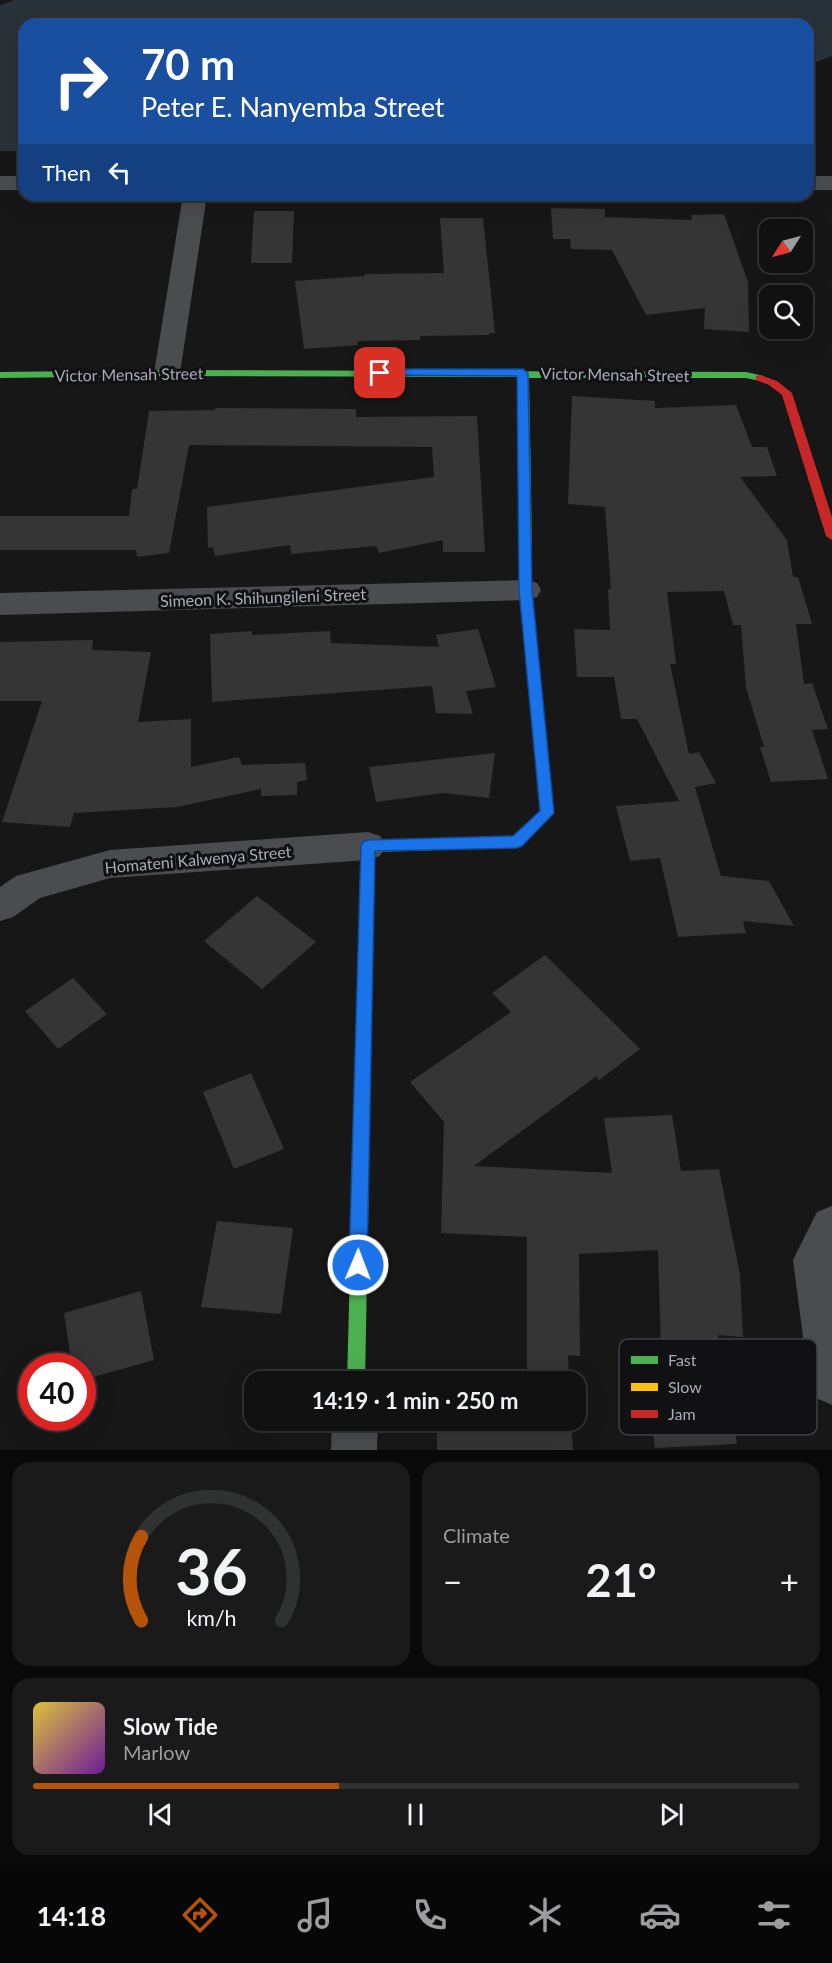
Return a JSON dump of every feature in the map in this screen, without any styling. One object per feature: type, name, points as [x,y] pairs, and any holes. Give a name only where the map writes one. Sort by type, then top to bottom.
[{"type":"street","points":[[0,183],[18,183]]},
{"type":"street","points":[[814,183],[832,183]]},
{"type":"street","points":[[167,373],[194,201]]},
{"type":"street","points":[[356,1371],[368,846],[517,842],[547,813],[526,590],[523,373]]},
{"type":"street","name":"Victor Mensah Street","points":[[0,375],[523,373],[760,377],[781,386],[787,393],[832,536]]},
{"type":"street","name":"Simeon K. Shihungileni Street","points":[[0,604],[526,590]]},
{"type":"street","name":"Homateni Kalwenya Street","points":[[0,906],[29,886],[110,864],[368,846]]},
{"type":"street","points":[[832,1226],[814,1260],[832,1382]]},
{"type":"street","points":[[354,1450],[355,1431]]},
{"type":"shaded area","points":[[15,0],[832,0],[832,56],[814,63],[814,18],[18,18],[18,151],[0,151],[0,5]]},
{"type":"building","points":[[551,208],[605,209],[605,217],[692,220],[691,215],[724,214],[748,282],[749,332],[704,329],[705,308],[646,315],[612,250],[571,249],[570,239],[553,239]]},
{"type":"building","points":[[254,211],[294,211],[292,263],[251,263]]},
{"type":"building","points":[[440,218],[483,218],[495,333],[420,336],[420,340],[357,341],[358,345],[304,349],[295,281],[365,276],[365,274],[444,273]]},
{"type":"building","points":[[572,396],[655,401],[655,408],[736,405],[752,447],[767,447],[777,476],[740,477],[787,540],[793,577],[798,577],[812,624],[796,624],[804,684],[812,683],[828,729],[812,730],[828,779],[771,782],[760,747],[764,747],[746,688],[741,625],[733,625],[724,591],[667,592],[676,664],[670,664],[689,754],[699,752],[716,783],[695,787],[721,876],[769,881],[794,926],[743,921],[746,933],[678,937],[660,858],[630,861],[616,806],[679,801],[637,719],[621,719],[614,677],[577,677],[574,629],[610,630],[608,589],[611,589],[605,507],[568,504]]},
{"type":"building","points":[[215,408],[356,409],[356,417],[477,416],[485,552],[443,552],[443,540],[379,553],[376,546],[291,554],[290,545],[215,556],[213,547],[208,548],[207,507],[434,477],[432,447],[189,445],[169,553],[137,557],[136,550],[0,550],[0,516],[129,516],[132,489],[137,489],[149,411],[215,410]]},
{"type":"building","points":[[478,629],[496,687],[466,691],[473,714],[436,713],[432,686],[212,702],[210,634],[252,631],[252,635],[330,631],[331,643],[439,647],[436,635]]},
{"type":"building","points":[[93,640],[92,650],[151,652],[138,722],[191,719],[191,767],[239,757],[242,765],[305,763],[307,780],[297,782],[297,795],[261,796],[261,789],[177,807],[74,813],[70,827],[2,822],[42,701],[0,701],[0,642]]},
{"type":"building","points":[[495,753],[489,798],[444,793],[376,802],[369,767]]},
{"type":"building","points":[[257,896],[316,942],[262,989],[204,941]]},
{"type":"building","points":[[545,955],[640,1049],[598,1081],[597,1076],[474,1166],[612,1173],[604,1118],[672,1115],[681,1171],[719,1169],[740,1275],[743,1337],[718,1335],[719,1339],[661,1339],[658,1250],[579,1254],[580,1356],[568,1355],[569,1371],[527,1371],[527,1237],[441,1233],[444,1122],[410,1082],[511,1012],[492,993]]},
{"type":"building","points":[[73,978],[107,1014],[58,1049],[25,1011]]},
{"type":"building","points":[[251,1073],[284,1149],[234,1169],[203,1092]]},
{"type":"building","points":[[217,1221],[293,1228],[281,1314],[201,1307]]},
{"type":"building","points":[[141,1291],[154,1360],[96,1376],[96,1353],[70,1353],[64,1313]]},
{"type":"building","points":[[437,1431],[572,1431],[573,1450],[437,1450]]},
{"type":"building","points":[[653,1435],[735,1435],[737,1444],[655,1448]]},
{"type":"traffic: fast","points":[[0,375],[167,373],[746,375],[760,378]]},
{"type":"traffic: fast","points":[[523,373],[525,485]]},
{"type":"traffic: fast","points":[[356,1371],[368,846],[477,843]]},
{"type":"traffic: slow","points":[[477,843],[517,842],[547,813],[526,590],[525,485]]},
{"type":"traffic: jam","points":[[760,378],[773,383],[787,393],[832,536]]},
{"type":"route","points":[[358,1265],[368,846],[517,842],[547,813],[526,590],[523,373],[380,373]]}]
